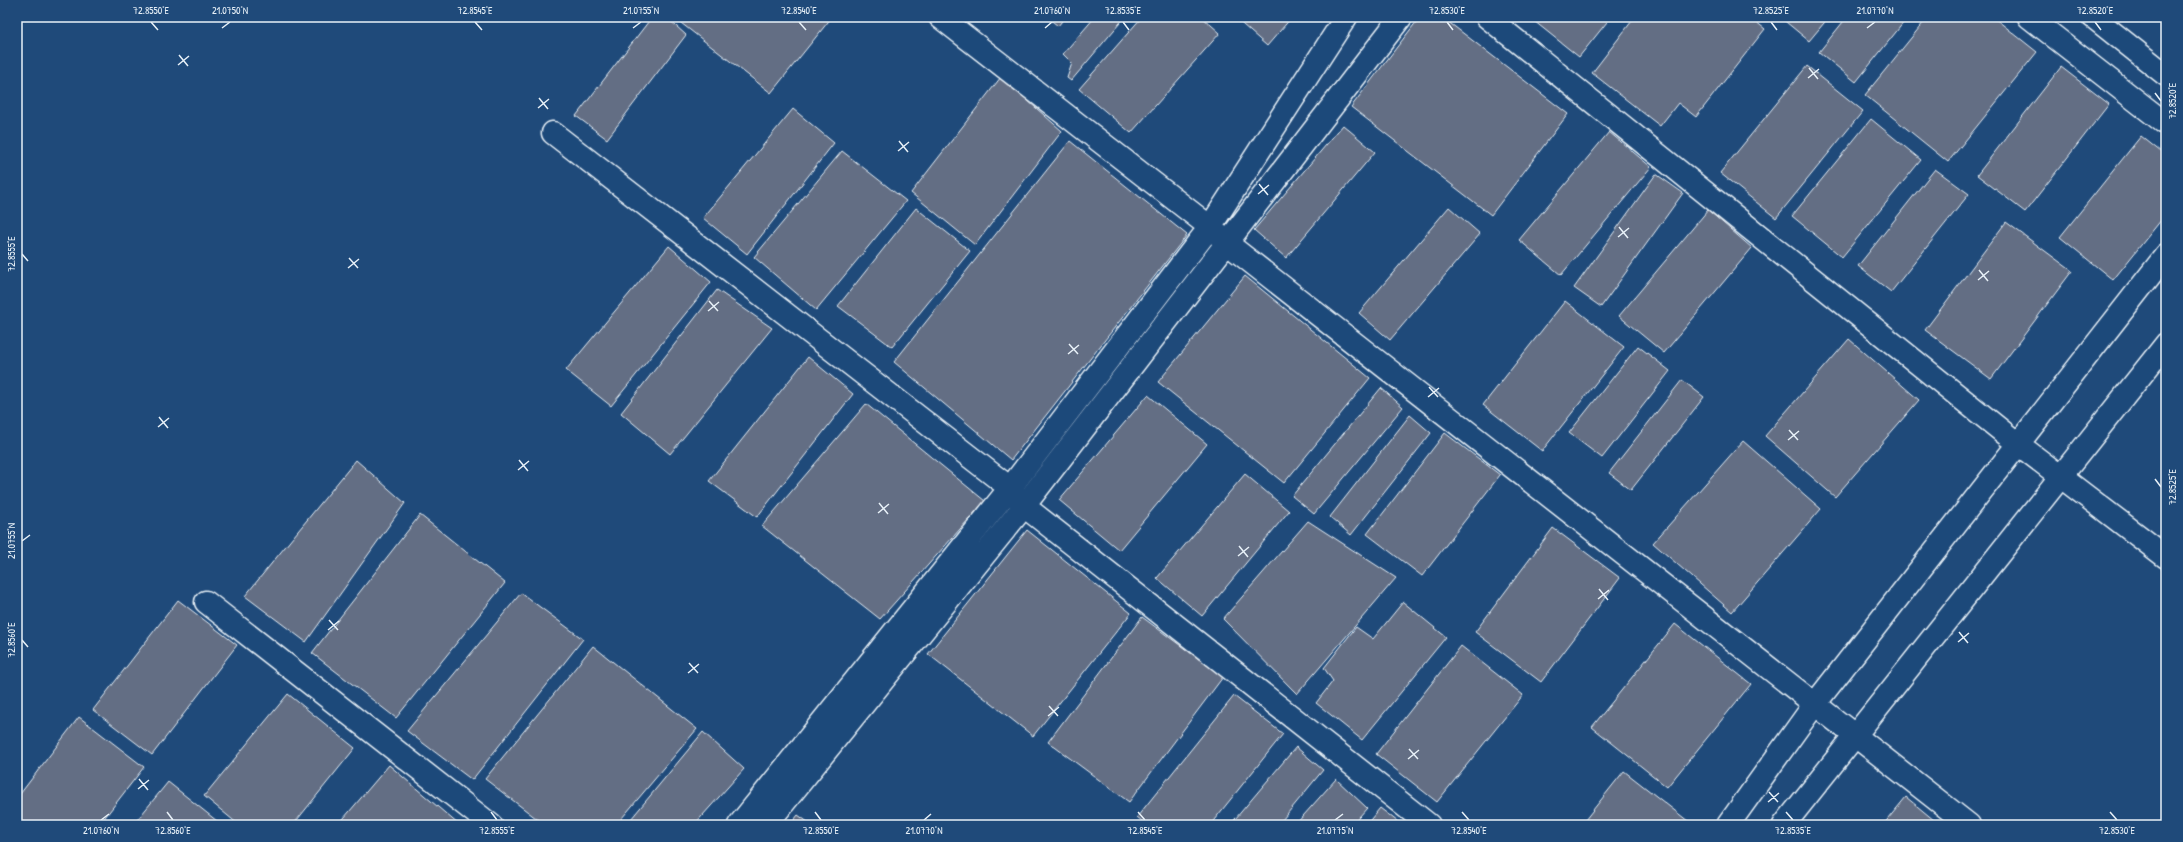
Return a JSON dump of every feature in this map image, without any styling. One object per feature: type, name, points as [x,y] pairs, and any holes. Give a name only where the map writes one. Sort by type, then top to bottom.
[{"type":"street","points":[[940,17],[1210,226],[1228,244],[1814,705],[1856,734],[1969,825]]},
{"type":"street","points":[[739,825],[1010,488],[1210,226],[1346,17]]},
{"type":"street","points":[[766,825],[1024,506],[1228,244],[1401,17]]},
{"type":"street","points":[[1487,17],[2018,444],[2166,557]]},
{"type":"street","points":[[2028,17],[2166,124]]},
{"type":"street","points":[[2093,17],[2166,75]]},
{"type":"street","points":[[553,133],[1010,488],[1024,506],[1429,825]]},
{"type":"street","points":[[1728,825],[1814,705],[2166,255]]},
{"type":"street","points":[[1784,825],[2060,475],[2166,344]]},
{"type":"street","points":[[206,602],[491,825]]},
{"type":"building","points":[[652,17],[666,17],[686,35],[607,139],[576,116]]},
{"type":"building","points":[[686,17],[832,17],[771,93],[681,23]]},
{"type":"building","points":[[1047,17],[1065,17],[1058,26]]},
{"type":"building","points":[[1095,17],[1125,17],[1071,81],[1067,78],[1072,63],[1063,54]]},
{"type":"building","points":[[1142,17],[1202,17],[1220,33],[1131,133],[1079,89]]},
{"type":"building","points":[[1234,17],[1292,17],[1267,46]]},
{"type":"building","points":[[1420,17],[1442,17],[1568,114],[1491,215],[1351,107]]},
{"type":"building","points":[[1529,17],[1611,17],[1579,57]]},
{"type":"building","points":[[1635,17],[1750,17],[1765,29],[1696,117],[1678,103],[1660,126],[1592,73]]},
{"type":"building","points":[[1780,17],[1829,17],[1809,41]]},
{"type":"building","points":[[1847,17],[1908,17],[1856,82],[1819,52]]},
{"type":"building","points":[[1928,17],[1993,17],[2037,52],[1948,162],[1865,95]]},
{"type":"building","points":[[1807,66],[1863,111],[1776,218],[1720,173]]},
{"type":"building","points":[[2061,67],[2109,104],[2025,212],[1977,175]]},
{"type":"building","points":[[1001,77],[1062,131],[975,245],[911,193]]},
{"type":"building","points":[[793,109],[834,143],[747,254],[703,218]]},
{"type":"building","points":[[1871,119],[1921,160],[1842,257],[1792,216]]},
{"type":"building","points":[[1343,125],[1375,152],[1286,258],[1254,230]]},
{"type":"building","points":[[1609,132],[1651,167],[1561,275],[1519,240]]},
{"type":"building","points":[[2141,136],[2166,156],[2166,214],[2113,280],[2060,237]]},
{"type":"building","points":[[1070,141],[1187,235],[1011,460],[894,362]]},
{"type":"building","points":[[842,151],[906,201],[816,310],[754,257]]},
{"type":"building","points":[[1935,169],[1969,194],[1891,292],[1858,266]]},
{"type":"building","points":[[1656,174],[1683,193],[1601,307],[1574,288]]},
{"type":"building","points":[[1449,207],[1480,234],[1390,340],[1359,313]]},
{"type":"building","points":[[916,208],[970,251],[892,347],[838,306]]},
{"type":"building","points":[[1708,210],[1752,248],[1664,353],[1619,316]]},
{"type":"building","points":[[2006,222],[2072,271],[1991,379],[1925,330]]},
{"type":"building","points":[[669,246],[711,282],[611,406],[566,370]]},
{"type":"building","points":[[1245,276],[1370,378],[1284,483],[1158,382]]},
{"type":"building","points":[[717,290],[772,328],[670,454],[621,413]]},
{"type":"building","points":[[1565,301],[1624,347],[1542,451],[1483,405]]},
{"type":"building","points":[[1849,339],[1919,400],[1835,497],[1765,436]]},
{"type":"building","points":[[1638,346],[1670,371],[1602,458],[1569,433]]},
{"type":"building","points":[[808,357],[853,394],[757,517],[709,481]]},
{"type":"building","points":[[1682,380],[1704,397],[1631,490],[1609,473]]},
{"type":"building","points":[[1381,388],[1403,407],[1314,514],[1292,496]]},
{"type":"building","points":[[1148,395],[1207,444],[1119,550],[1059,500]]},
{"type":"building","points":[[866,404],[985,501],[880,619],[762,526]]},
{"type":"building","points":[[1410,415],[1431,433],[1351,535],[1330,517]]},
{"type":"building","points":[[1445,433],[1500,475],[1422,576],[1367,534]]},
{"type":"building","points":[[1743,441],[1821,509],[1732,612],[1653,543]]},
{"type":"building","points":[[356,460],[405,503],[306,642],[245,596]]},
{"type":"building","points":[[1245,474],[1289,511],[1202,616],[1157,578]]},
{"type":"building","points":[[420,515],[505,583],[396,718],[312,653]]},
{"type":"building","points":[[1308,521],[1396,578],[1297,694],[1223,619]]},
{"type":"building","points":[[1553,528],[1620,578],[1541,682],[1475,632]]},
{"type":"building","points":[[1027,530],[1131,613],[1033,736],[928,654]]},
{"type":"building","points":[[521,593],[583,639],[472,780],[407,731]]},
{"type":"building","points":[[178,600],[237,645],[152,755],[93,710]]},
{"type":"building","points":[[1403,602],[1446,637],[1362,740],[1316,703],[1333,681],[1324,668],[1356,627],[1373,639]]},
{"type":"building","points":[[1142,617],[1223,677],[1129,802],[1048,742]]},
{"type":"building","points":[[1675,624],[1751,684],[1667,787],[1592,727]]},
{"type":"building","points":[[593,646],[697,729],[616,825],[545,825],[485,779]]},
{"type":"building","points":[[1461,646],[1523,695],[1437,802],[1376,754]]},
{"type":"building","points":[[288,694],[355,748],[293,825],[239,825],[204,796]]},
{"type":"building","points":[[1234,696],[1283,734],[1210,825],[1147,825],[1137,817]]},
{"type":"building","points":[[79,717],[144,767],[99,825],[17,825],[17,798]]},
{"type":"building","points":[[703,732],[744,769],[694,825],[626,825]]},
{"type":"building","points":[[1296,747],[1323,770],[1278,825],[1230,825]]},
{"type":"building","points":[[389,765],[459,825],[338,825]]},
{"type":"building","points":[[1624,771],[1693,825],[1581,825]]},
{"type":"building","points":[[1336,779],[1367,808],[1352,825],[1295,825]]},
{"type":"building","points":[[168,782],[222,825],[133,825]]},
{"type":"building","points":[[1906,797],[1940,825],[1883,825]]},
{"type":"building","points":[[1380,808],[1402,825],[1366,825]]},
{"type":"building","points":[[798,815],[812,825],[790,825]]}]
